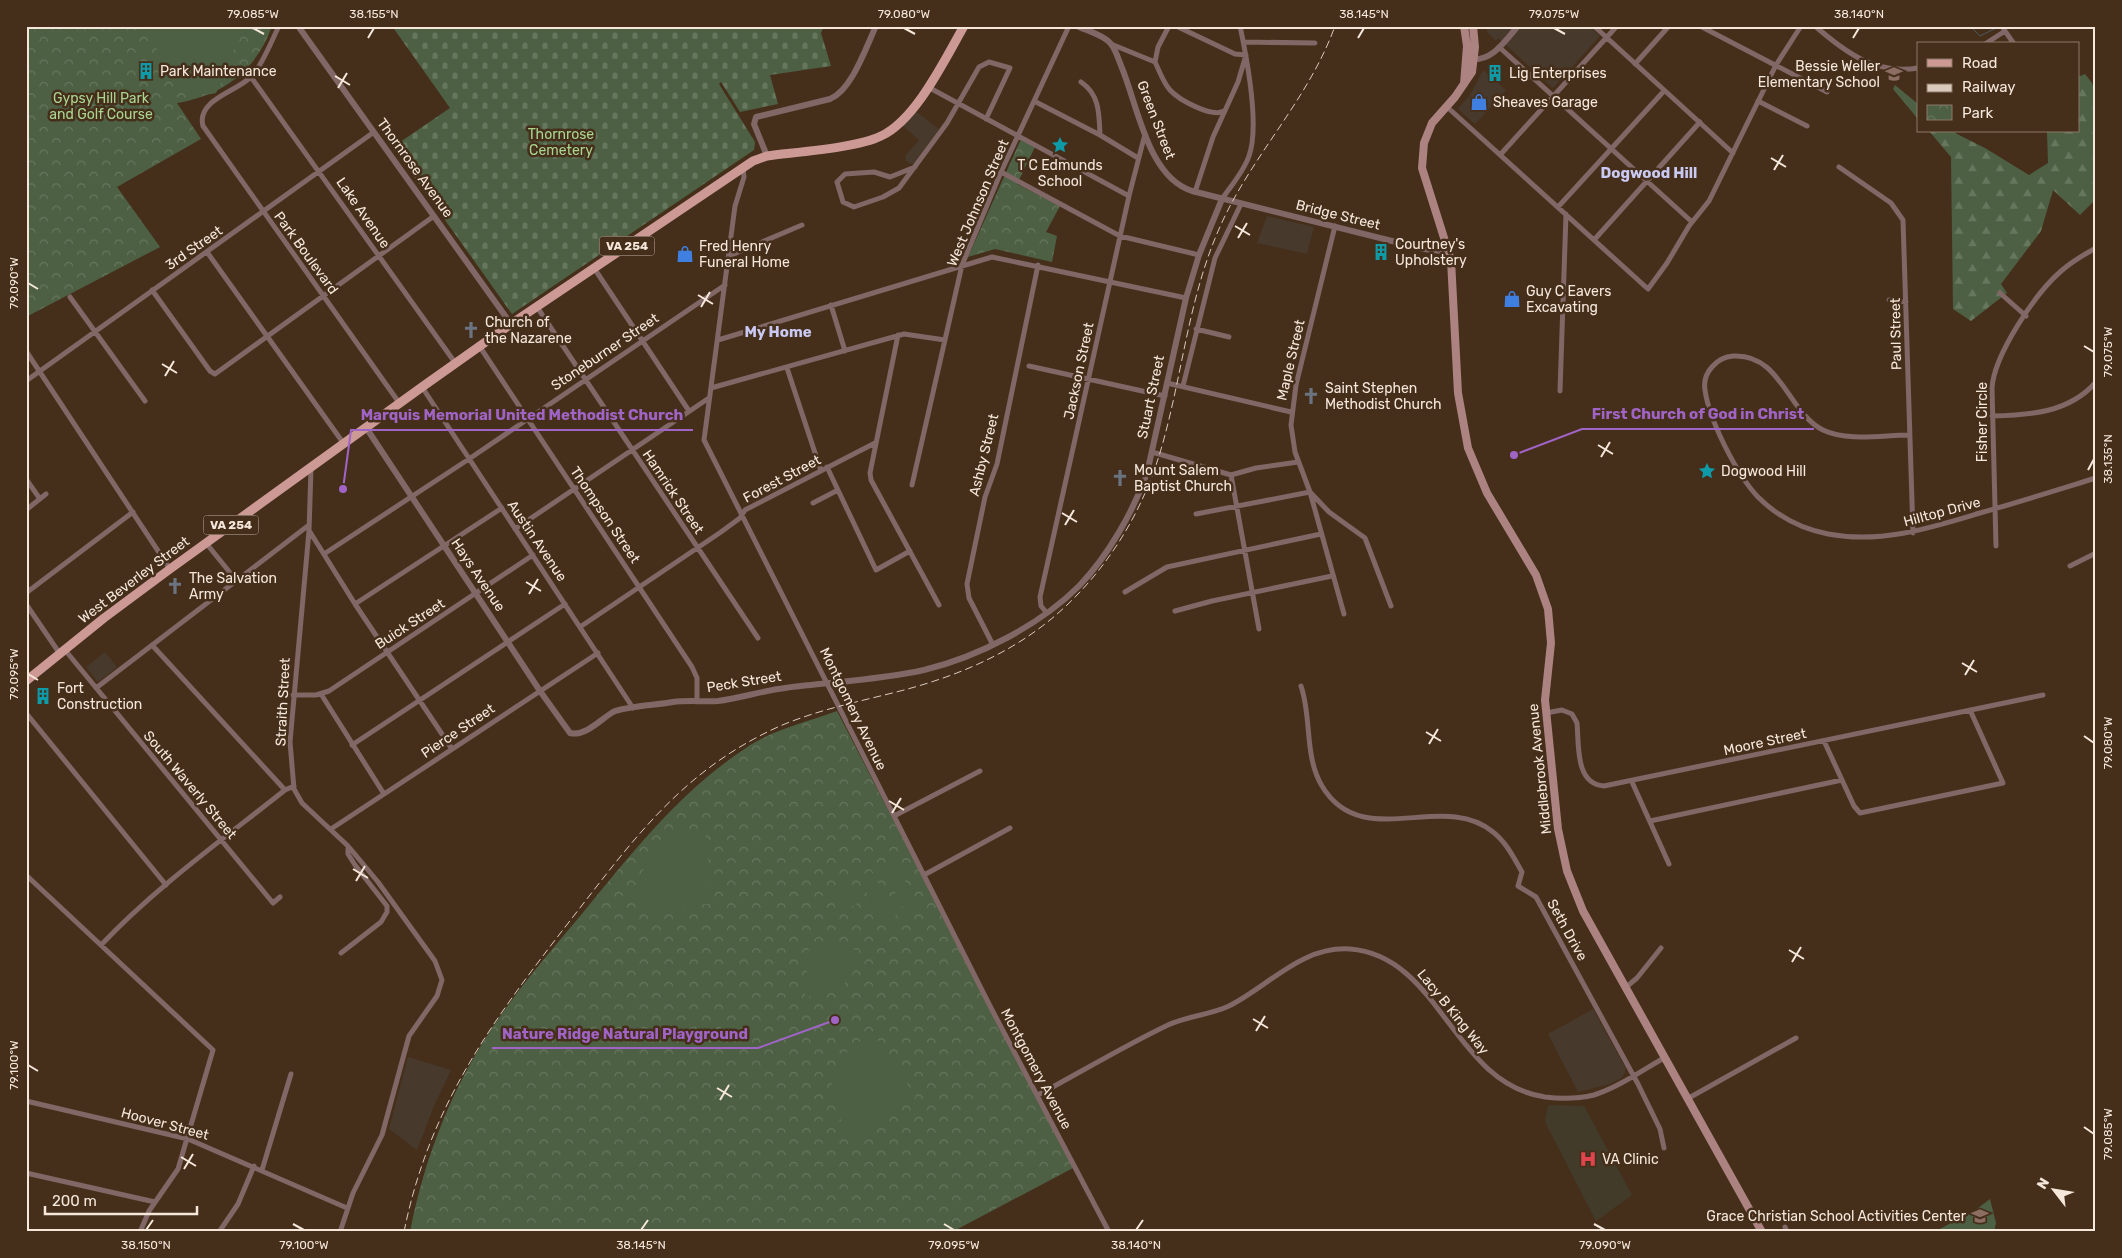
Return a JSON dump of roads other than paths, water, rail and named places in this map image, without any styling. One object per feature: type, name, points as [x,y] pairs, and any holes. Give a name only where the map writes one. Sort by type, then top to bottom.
[{"type":"main road","name":"West Beverley Street","points":[[26,681],[170,569],[345,445],[422,387],[511,324],[743,168],[767,156],[880,137],[899,122],[927,87],[964,26]]},
{"type":"main road","name":"Middlebrook Avenue","points":[[1464,26],[1470,59]]},
{"type":"main road","name":"Middlebrook Avenue","points":[[1473,26],[1468,80],[1436,117],[1427,131],[1422,162],[1424,180],[1449,252],[1456,328],[1458,393],[1468,448],[1486,494],[1536,575],[1548,608],[1551,638],[1545,692],[1546,713],[1564,861],[1578,902],[1762,1232]]},
{"type":"street","points":[[251,76],[279,26]]},
{"type":"street","name":"Thornrose Avenue","points":[[298,26],[511,324]]},
{"type":"street","points":[[767,156],[754,124],[756,117],[830,99],[839,93],[851,77],[876,26]]},
{"type":"street","name":"West Johnson Street","points":[[912,485],[962,265],[1001,172],[1069,26]]},
{"type":"street","points":[[1077,26],[1111,44],[1155,62]]},
{"type":"street","points":[[1169,26],[1158,47],[1155,62],[1164,82],[1176,96],[1211,114],[1218,114],[1224,110]]},
{"type":"street","points":[[1176,26],[1235,54],[1246,55],[1241,73],[1213,137],[1195,192]]},
{"type":"street","name":"Stuart Street","points":[[828,683],[924,670],[993,645],[1046,612],[1080,585],[1107,550],[1141,489],[1152,452],[1186,298],[1199,255],[1222,198],[1244,166],[1250,151],[1253,121],[1246,55],[1240,26]]},
{"type":"street","points":[[1470,59],[1482,59],[1499,48],[1518,26]]},
{"type":"street","points":[[1594,26],[1733,153]]},
{"type":"street","points":[[1500,155],[1617,26]]},
{"type":"street","points":[[1635,64],[1668,26]]},
{"type":"street","points":[[1700,26],[1827,92]]},
{"type":"street","points":[[1711,32],[1714,26]]},
{"type":"street","points":[[1446,106],[1648,289],[1692,222],[1710,201],[1776,65],[1801,26]]},
{"type":"street","points":[[1815,26],[1847,52],[1865,62],[1896,69],[1917,68]]},
{"type":"street","points":[[1988,42],[2004,29],[2013,42]]},
{"type":"street","points":[[1243,42],[1315,43]]},
{"type":"street","name":"Green Street","points":[[1111,44],[1128,83],[1156,159],[1168,178],[1181,187],[1222,198]]},
{"type":"street","points":[[1499,48],[1692,222]]},
{"type":"street","points":[[915,167],[890,177],[874,172],[843,175],[838,182],[838,188],[845,204],[850,207],[860,206],[895,191],[915,167],[943,129],[982,64],[992,63],[1010,68],[986,119]]},
{"type":"street","name":"Park Boulevard","points":[[251,76],[231,91],[211,102],[203,113],[203,128],[400,404]]},
{"type":"street","name":"Lake Avenue","points":[[251,76],[456,364]]},
{"type":"street","points":[[1081,82],[1090,90],[1097,103],[1100,135]]},
{"type":"street","points":[[927,87],[1129,196]]},
{"type":"street","points":[[1558,207],[1664,91]]},
{"type":"street","points":[[1034,101],[1100,135],[1138,158]]},
{"type":"street","points":[[1758,102],[1807,126]]},
{"type":"street","points":[[1594,240],[1700,122]]},
{"type":"street","name":"3rd Street","points":[[26,382],[374,132]]},
{"type":"street","name":"Jackson Street","points":[[1046,612],[1041,606],[1040,597],[1129,196],[1146,133]]},
{"type":"street","name":"Paul Street","points":[[1839,167],[1891,203],[1902,216],[1913,533]]},
{"type":"street","name":"Montgomery Avenue","points":[[743,168],[744,177],[735,206],[704,440],[924,875],[1109,1232]]},
{"type":"street","points":[[1001,172],[1120,236],[1199,255]]},
{"type":"street","name":"Bridge Street","points":[[1222,198],[1424,249],[1449,252]]},
{"type":"street","points":[[1182,386],[1215,258],[1241,204]]},
{"type":"street","points":[[1560,391],[1566,214]]},
{"type":"street","points":[[152,290],[210,371],[215,374],[434,216]]},
{"type":"street","points":[[728,256],[802,225]]},
{"type":"street","name":"Maple Street","points":[[1335,226],[1291,412],[1292,435],[1298,462],[1310,492],[1320,534],[1344,614]]},
{"type":"street","name":"Fisher Circle","points":[[1996,546],[1992,378],[1996,365],[2042,291],[2057,275],[2096,248]]},
{"type":"street","points":[[207,252],[345,445]]},
{"type":"street","points":[[718,340],[992,257],[1038,265],[1186,298]]},
{"type":"street","name":"Ashby Street","points":[[993,645],[969,598],[967,584],[985,497],[999,455],[1038,265]]},
{"type":"street","points":[[594,268],[689,411]]},
{"type":"street","name":"Stoneburner Street","points":[[324,554],[469,459],[725,285]]},
{"type":"street","points":[[2000,293],[2026,316]]},
{"type":"street","points":[[70,297],[145,401]]},
{"type":"street","points":[[1889,300],[1906,302]]},
{"type":"street","points":[[831,305],[844,351]]},
{"type":"street","name":"Hamrick Street","points":[[537,308],[758,638]]},
{"type":"street","points":[[1196,329],[1229,337]]},
{"type":"street","points":[[711,388],[908,333],[945,340]]},
{"type":"street","points":[[898,336],[870,474],[871,480],[939,605]]},
{"type":"street","name":"Thompson Street","points":[[480,347],[692,666],[697,678],[697,701]]},
{"type":"street","points":[[26,351],[170,569]]},
{"type":"street","name":"Hilltop Drive","points":[[1909,435],[1841,435],[1822,429],[1802,413],[1786,387],[1775,375],[1749,358],[1734,356],[1722,359],[1712,366],[1706,379],[1705,391],[1736,467],[1752,490],[1772,509],[1798,525],[1830,534],[1870,536],[1913,533],[2096,478]]},
{"type":"street","points":[[1029,366],[1164,396]]},
{"type":"street","points":[[787,368],[821,471]]},
{"type":"street","points":[[1992,416],[2024,415],[2058,408],[2083,394],[2096,382]]},
{"type":"street","points":[[1167,383],[1291,412]]},
{"type":"street","name":"Austin Avenue","points":[[422,387],[633,708]]},
{"type":"street","points":[[515,529],[709,398]]},
{"type":"street","name":"Hays Avenue","points":[[366,429],[540,691],[570,733]]},
{"type":"street","name":"Forest Street","points":[[580,626],[697,548],[743,514],[745,510],[876,443]]},
{"type":"street","points":[[1152,452],[1230,474],[1298,462]]},
{"type":"street","points":[[827,467],[876,570],[910,551]]},
{"type":"street","name":"Straith Street","points":[[311,469],[309,528],[290,742],[294,786],[302,803],[348,846],[402,913],[434,961],[441,975],[442,984],[438,996],[409,1036],[382,1135],[347,1208]]},
{"type":"street","points":[[1230,474],[1259,629]]},
{"type":"street","points":[[26,479],[40,499]]},
{"type":"street","points":[[814,503],[838,490]]},
{"type":"street","points":[[1196,514],[1310,492],[1329,512],[1365,538],[1391,606]]},
{"type":"street","points":[[26,510],[46,494]]},
{"type":"street","points":[[355,604],[502,508]]},
{"type":"street","points":[[26,593],[133,512]]},
{"type":"street","points":[[96,688],[236,580],[309,528],[355,604],[452,749]]},
{"type":"street","points":[[1125,592],[1164,568],[1320,534]]},
{"type":"street","points":[[206,543],[236,580]]},
{"type":"street","points":[[2070,566],[2096,553]]},
{"type":"street","name":"Buick Street","points":[[293,695],[321,694],[330,691],[533,555]]},
{"type":"street","points":[[1175,611],[1212,600],[1332,576]]},
{"type":"street","name":"South Waverly Street","points":[[26,604],[62,652],[96,688],[273,903],[280,897]]},
{"type":"street","points":[[352,745],[566,604]]},
{"type":"street","points":[[152,645],[285,790]]},
{"type":"street","name":"Pierce Street","points":[[332,829],[598,653]]},
{"type":"street","name":"Peck Street","points":[[570,733],[582,732],[622,708],[717,701],[760,691],[828,683]]},
{"type":"street","name":"Seth Drive","points":[[1301,686],[1305,699],[1315,771],[1326,792],[1336,802],[1350,812],[1373,819],[1465,817],[1482,824],[1500,838],[1522,872],[1518,886],[1536,897],[1634,1076],[1660,1129],[1664,1148]]},
{"type":"street","points":[[321,694],[384,794]]},
{"type":"street","name":"Moore Street","points":[[1546,713],[1562,710],[1570,713],[1575,718],[1582,771],[1591,783],[1604,786],[1632,782],[2042,695]]},
{"type":"street","points":[[1824,741],[1857,810],[1863,813],[2003,783],[1970,710]]},
{"type":"street","points":[[26,713],[166,885]]},
{"type":"street","points":[[894,816],[980,771]]},
{"type":"street","points":[[1650,821],[1842,780]]},
{"type":"street","points":[[1632,782],[1669,864]]},
{"type":"street","points":[[102,945],[125,920],[166,885],[285,790],[294,786]]},
{"type":"street","points":[[924,875],[1010,828]]},
{"type":"street","points":[[340,952],[381,922],[387,912],[386,906],[350,858],[348,846]]},
{"type":"street","points":[[26,875],[213,1050],[176,1174],[155,1202],[140,1232]]},
{"type":"street","points":[[1625,988],[1638,978],[1661,948]]},
{"type":"street","name":"Lacy B King Way","points":[[1038,1096],[1168,1026],[1227,1007],[1304,958],[1338,949],[1366,952],[1397,966],[1412,979],[1477,1060],[1498,1078],[1517,1089],[1542,1096],[1572,1099],[1600,1092],[1634,1076],[1664,1058]]},
{"type":"street","points":[[1687,1100],[1796,1038]]},
{"type":"street","points":[[262,1170],[291,1074]]},
{"type":"street","name":"Hoover Street","points":[[26,1101],[188,1139],[254,1166],[347,1208]]},
{"type":"street","points":[[219,1232],[238,1204],[254,1166]]},
{"type":"street","points":[[26,1173],[155,1202]]},
{"type":"street","points":[[340,1232],[347,1208]]},
{"type":"waterway","points":[[1970,26],[1980,36],[1996,28]]},
{"type":"railway","points":[[404,1232],[415,1187],[430,1144],[447,1104],[467,1066],[541,958],[615,863],[662,810],[687,786],[745,744],[780,726],[826,710],[926,684],[991,658],[1031,635],[1049,621],[1083,589],[1097,572],[1122,536],[1152,477],[1167,428],[1199,285],[1219,229],[1246,177],[1310,79],[1324,53],[1335,26]]},
{"type":"place","name":"Park Maintenance","points":[[146,71]]},
{"type":"place","name":"Lig Enterprises","points":[[1495,73]]},
{"type":"place","name":"Bessie Weller Elementary School","points":[[1894,74]]},
{"type":"place","name":"Sheaves Garage","points":[[1479,102]]},
{"type":"place","name":"T C Edmunds School","points":[[1060,145]]},
{"type":"place","name":"Courtney's Upholstery","points":[[1381,252]]},
{"type":"place","name":"Fred Henry Funeral Home","points":[[685,254]]},
{"type":"place","name":"Guy C Eavers Excavating","points":[[1512,299]]},
{"type":"place","name":"Church of the Nazarene","points":[[471,330]]},
{"type":"place","name":"Saint Stephen Methodist Church","points":[[1311,396]]},
{"type":"place","name":"First Church of God in Christ","points":[[1514,455]]},
{"type":"place","name":"Dogwood Hill","points":[[1707,471]]},
{"type":"place","name":"Mount Salem Baptist Church","points":[[1120,478]]},
{"type":"place","name":"Marquis Memorial United Methodist Church","points":[[343,489]]},
{"type":"place","name":"The Salvation Army","points":[[175,586]]},
{"type":"place","name":"Fort Construction","points":[[43,696]]},
{"type":"place","name":"Nature Ridge Natural Playground","points":[[835,1020]]},
{"type":"place","name":"VA Clinic","points":[[1588,1159]]},
{"type":"place","name":"Grace Christian School Activities Center","points":[[1980,1216]]},
{"type":"district","name":"Dogwood Hill","points":[[1649,173]]},
{"type":"district","name":"My Home","points":[[778,332]]},
{"type":"park label","name":"Gypsy Hill Park and Golf Course","points":[[101,106]]},
{"type":"park label","name":"Thornrose Cemetery","points":[[561,142]]}]
